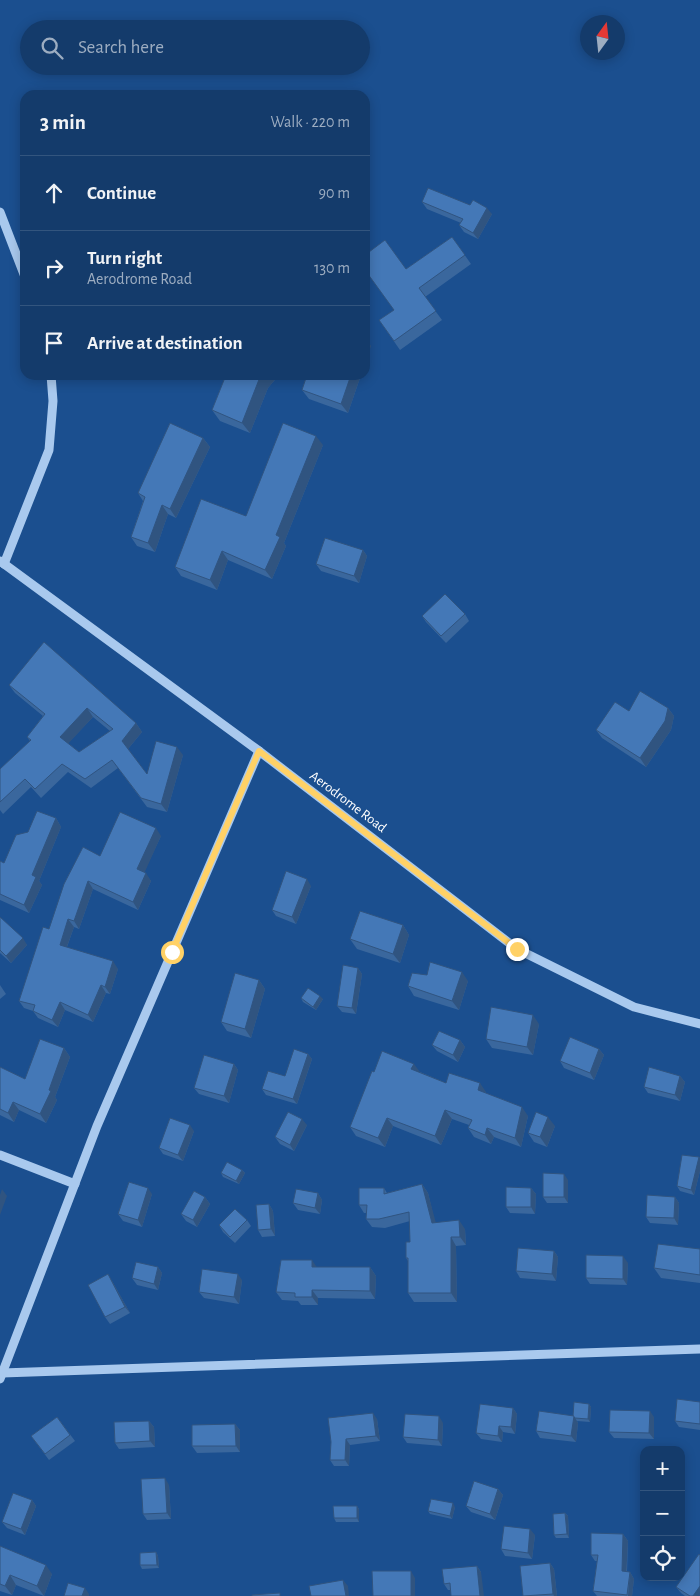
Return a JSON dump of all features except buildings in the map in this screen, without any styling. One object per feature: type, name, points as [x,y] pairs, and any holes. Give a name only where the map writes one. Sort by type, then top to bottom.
[{"type":"street","points":[[0,212],[20,264]]},
{"type":"street","points":[[2,563],[49,450],[53,401],[51,380]]},
{"type":"street","name":"Aerodrome Road","points":[[2,563],[259,751],[517,949],[634,1007],[700,1024]]},
{"type":"street","points":[[259,751],[97,1126],[1,1376],[700,1348]]},
{"type":"street","points":[[0,1155],[76,1184]]},
{"type":"route","points":[[172,952],[259,751],[517,949]]}]
